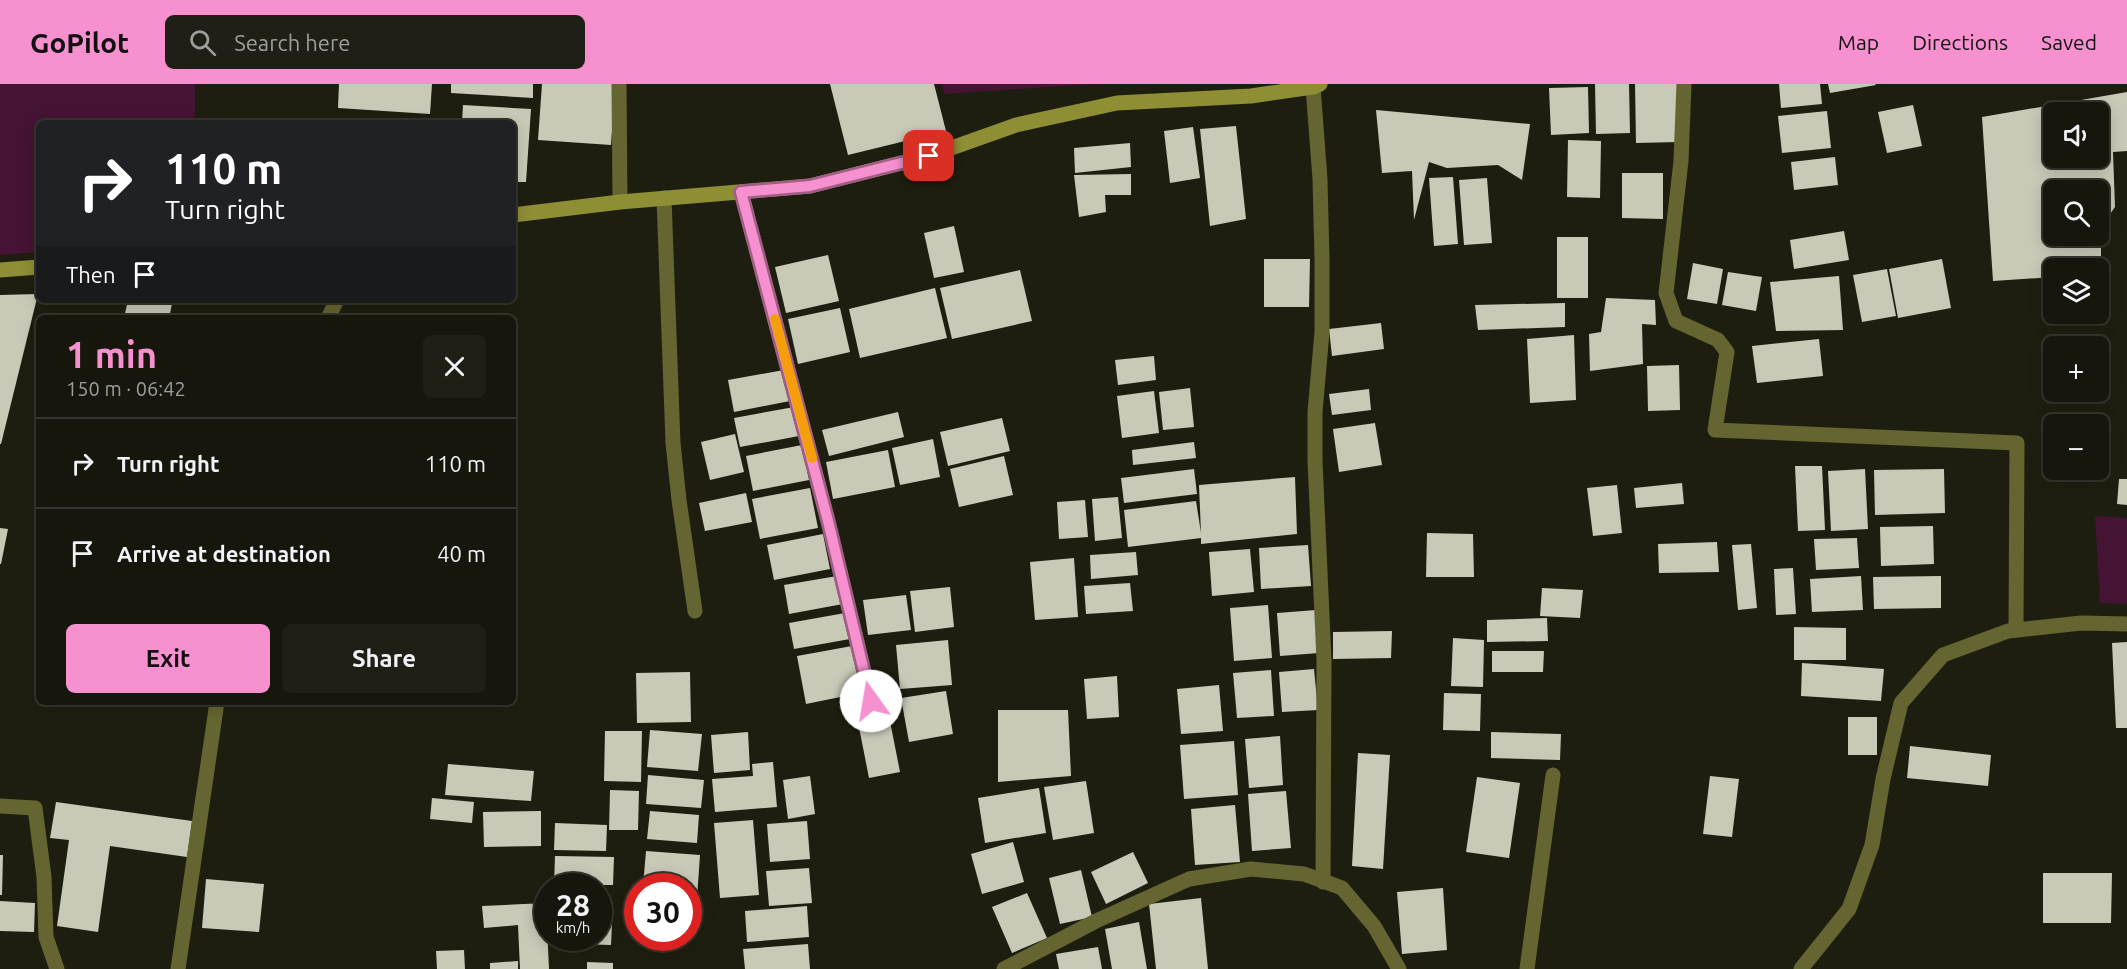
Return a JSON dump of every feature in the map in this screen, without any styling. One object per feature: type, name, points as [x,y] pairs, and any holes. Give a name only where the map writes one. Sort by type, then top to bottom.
[{"type":"street","points":[[619,84],[620,202]]},
{"type":"street","points":[[1684,84],[1681,161],[1666,293],[1676,321],[1718,340],[1727,352],[1715,430],[2017,443],[2016,630]]},
{"type":"street","points":[[516,215],[620,202],[810,186],[929,156],[1016,125],[1117,103],[1251,96],[1316,86],[1322,259],[1322,332],[1315,412],[1315,461],[1324,660],[1323,882]]},
{"type":"street","points":[[741,192],[828,521],[871,701]]},
{"type":"street","points":[[664,198],[673,443],[695,611]]},
{"type":"street","points":[[0,270],[36,267]]},
{"type":"street","points":[[1801,969],[1849,909],[1872,845],[1883,780],[1901,703],[1943,655],[2016,630],[2081,623],[2127,624]]},
{"type":"street","points":[[178,969],[217,705]]},
{"type":"street","points":[[1527,969],[1553,775]]},
{"type":"street","points":[[0,806],[34,808],[45,877],[46,937],[57,969]]},
{"type":"street","points":[[1004,969],[1096,921],[1189,879],[1251,869],[1304,874],[1342,888],[1374,926],[1399,969]]},
{"type":"shaded area","points":[[0,84],[195,84],[195,120],[36,120],[36,252],[0,255]]},
{"type":"shaded area","points":[[942,84],[1093,84],[944,94]]},
{"type":"shaded area","points":[[2095,516],[2127,518],[2127,604],[2100,603]]},
{"type":"building","points":[[339,84],[432,84],[430,114],[338,108]]},
{"type":"building","points":[[451,84],[533,84],[533,98],[451,93]]},
{"type":"building","points":[[542,84],[615,84],[611,145],[538,140]]},
{"type":"building","points":[[830,84],[934,84],[946,131],[848,155]]},
{"type":"building","points":[[1595,84],[1629,84],[1630,133],[1596,134]]},
{"type":"building","points":[[1635,84],[1677,84],[1678,142],[1636,143]]},
{"type":"building","points":[[1779,84],[1820,84],[1822,104],[1781,108]]},
{"type":"building","points":[[1828,84],[1875,84],[1876,85],[1830,93]]},
{"type":"building","points":[[1588,87],[1589,133],[1551,135],[1549,88]]},
{"type":"building","points":[[2127,92],[2127,151],[2113,152],[2115,207],[2109,216],[2109,180],[2043,180],[2043,246],[2101,246],[2101,258],[2043,258],[2043,278],[1993,281],[1982,117],[2043,106],[2043,168],[2109,168],[2109,102],[2069,102]]},
{"type":"building","points":[[463,105],[531,109],[526,182],[516,182],[516,120],[462,120]]},
{"type":"building","points":[[1913,105],[1922,146],[1887,153],[1878,112]]},
{"type":"building","points":[[1376,110],[1530,124],[1522,180],[1498,165],[1447,168],[1429,162],[1414,220],[1412,171],[1382,173]]},
{"type":"building","points":[[1827,111],[1831,148],[1782,153],[1778,116]]},
{"type":"building","points":[[1236,126],[1246,219],[1210,226],[1200,129]]},
{"type":"building","points":[[1193,127],[1200,178],[1170,183],[1164,131]]},
{"type":"building","points":[[1568,140],[1601,141],[1600,198],[1567,197]]},
{"type":"building","points":[[1130,143],[1131,167],[1075,173],[1074,148]]},
{"type":"building","points":[[1835,157],[1838,185],[1794,190],[1791,162]]},
{"type":"building","points":[[1622,173],[1663,173],[1663,219],[1622,218]]},
{"type":"building","points":[[1131,174],[1131,195],[1105,195],[1106,212],[1079,217],[1074,175]]},
{"type":"building","points":[[1453,177],[1458,244],[1434,246],[1429,178]]},
{"type":"building","points":[[1487,178],[1492,243],[1464,245],[1459,180]]},
{"type":"building","points":[[954,226],[964,272],[934,278],[924,233]]},
{"type":"building","points":[[1844,231],[1849,260],[1794,269],[1790,240]]},
{"type":"building","points":[[1557,237],[1588,237],[1588,298],[1557,298]]},
{"type":"building","points":[[828,255],[839,301],[786,313],[775,267]]},
{"type":"building","points":[[1264,259],[1310,259],[1309,307],[1264,307]]},
{"type":"building","points":[[1942,259],[1951,308],[1898,318],[1889,269]]},
{"type":"building","points":[[1693,263],[1723,269],[1717,304],[1687,299]]},
{"type":"building","points":[[1887,269],[1896,316],[1862,322],[1853,275]]},
{"type":"building","points":[[1020,270],[1032,321],[952,339],[940,288]]},
{"type":"building","points":[[1728,272],[1762,277],[1756,311],[1722,305]]},
{"type":"building","points":[[1839,276],[1843,330],[1776,331],[1770,282]]},
{"type":"building","points":[[935,288],[947,338],[860,358],[849,309]]},
{"type":"building","points":[[36,294],[36,302],[1,444],[0,444],[0,295]]},
{"type":"building","points":[[1606,298],[1655,300],[1656,325],[1642,324],[1643,364],[1590,371],[1589,334],[1601,332]]},
{"type":"building","points":[[127,303],[172,304],[170,315],[125,315]]},
{"type":"building","points":[[1565,303],[1565,327],[1478,330],[1475,305]]},
{"type":"building","points":[[840,308],[850,352],[798,364],[788,319]]},
{"type":"building","points":[[1381,323],[1384,349],[1332,356],[1329,329]]},
{"type":"building","points":[[1574,335],[1576,400],[1530,403],[1527,339]]},
{"type":"building","points":[[1819,339],[1823,376],[1757,383],[1752,346]]},
{"type":"building","points":[[1154,356],[1156,380],[1118,385],[1115,360]]},
{"type":"building","points":[[1679,365],[1680,410],[1648,411],[1647,366]]},
{"type":"building","points":[[784,370],[790,401],[734,412],[728,380]]},
{"type":"building","points":[[1190,388],[1194,427],[1163,430],[1159,392]]},
{"type":"building","points":[[1369,389],[1371,410],[1332,415],[1329,394]]},
{"type":"building","points":[[1154,391],[1159,433],[1122,438],[1117,396]]},
{"type":"building","points":[[794,407],[799,436],[740,447],[734,418]]},
{"type":"building","points":[[898,412],[904,437],[829,456],[822,430]]},
{"type":"building","points":[[1002,418],[1010,451],[948,466],[940,432]]},
{"type":"building","points":[[1375,423],[1382,465],[1339,472],[1333,429]]},
{"type":"building","points":[[735,434],[744,472],[710,480],[701,442]]},
{"type":"building","points":[[933,439],[940,477],[900,485],[892,448]]},
{"type":"building","points":[[1194,442],[1196,458],[1133,465],[1132,450]]},
{"type":"building","points":[[802,445],[809,480],[753,491],[746,456]]},
{"type":"building","points":[[888,450],[895,487],[833,499],[826,462]]},
{"type":"building","points":[[1004,456],[1013,495],[959,507],[950,469]]},
{"type":"building","points":[[1795,466],[1822,466],[1825,530],[1798,531]]},
{"type":"building","points":[[1194,469],[1197,494],[1124,503],[1121,478]]},
{"type":"building","points":[[1865,469],[1868,529],[1831,531],[1828,471]]},
{"type":"building","points":[[1944,469],[1945,513],[1875,515],[1874,470]]},
{"type":"building","points":[[1295,477],[1297,534],[1201,544],[1201,538],[1128,547],[1124,510],[1196,501],[1201,533],[1199,485]]},
{"type":"building","points":[[2119,479],[2127,479],[2127,505],[2117,504]]},
{"type":"building","points":[[1682,483],[1684,504],[1636,508],[1634,488]]},
{"type":"building","points":[[1617,485],[1622,533],[1593,536],[1587,488]]},
{"type":"building","points":[[810,488],[818,528],[760,539],[752,499]]},
{"type":"building","points":[[746,493],[752,522],[705,531],[699,503]]},
{"type":"building","points":[[1118,497],[1122,538],[1095,541],[1092,499]]},
{"type":"building","points":[[1085,500],[1088,537],[1059,539],[1057,502]]},
{"type":"building","points":[[1933,526],[1934,564],[1881,566],[1880,527]]},
{"type":"building","points":[[0,528],[8,529],[1,564],[0,564]]},
{"type":"building","points":[[1427,533],[1473,534],[1474,577],[1426,577]]},
{"type":"building","points":[[823,534],[830,569],[774,580],[767,545]]},
{"type":"building","points":[[1857,538],[1859,568],[1816,570],[1814,539]]},
{"type":"building","points":[[1717,542],[1719,572],[1659,573],[1658,544]]},
{"type":"building","points":[[1751,544],[1757,608],[1738,610],[1732,545]]},
{"type":"building","points":[[1308,545],[1311,586],[1261,589],[1259,548]]},
{"type":"building","points":[[1250,549],[1254,592],[1212,596],[1209,552]]},
{"type":"building","points":[[1136,552],[1138,575],[1091,579],[1090,555]]},
{"type":"building","points":[[1074,558],[1078,617],[1035,620],[1030,562]]},
{"type":"building","points":[[1793,568],[1796,614],[1776,615],[1774,569]]},
{"type":"building","points":[[837,576],[843,604],[789,614],[784,585]]},
{"type":"building","points":[[1861,576],[1863,610],[1812,612],[1810,579]]},
{"type":"building","points":[[1941,576],[1941,608],[1874,609],[1873,577]]},
{"type":"building","points":[[1130,583],[1133,611],[1086,614],[1084,586]]},
{"type":"building","points":[[950,587],[954,627],[915,632],[910,591]]},
{"type":"building","points":[[1542,588],[1583,590],[1580,618],[1540,616]]},
{"type":"building","points":[[906,595],[911,630],[868,635],[863,600]]},
{"type":"building","points":[[1268,605],[1272,658],[1234,661],[1230,608]]},
{"type":"building","points":[[1316,610],[1319,653],[1280,656],[1277,613]]},
{"type":"building","points":[[845,613],[850,639],[794,649],[789,623]]},
{"type":"building","points":[[1547,618],[1548,641],[1487,642],[1487,620]]},
{"type":"building","points":[[1794,627],[1846,628],[1846,660],[1794,660]]},
{"type":"building","points":[[1392,631],[1391,658],[1333,659],[1333,632]]},
{"type":"building","points":[[1453,638],[1484,640],[1483,687],[1451,686]]},
{"type":"building","points":[[948,640],[952,685],[900,689],[896,645]]},
{"type":"building","points":[[2127,642],[2127,728],[2116,728],[2112,643]]},
{"type":"building","points":[[852,646],[860,693],[806,704],[797,656]]},
{"type":"building","points":[[1492,651],[1544,651],[1543,672],[1492,672]]},
{"type":"building","points":[[1802,663],[1884,669],[1881,701],[1801,696]]},
{"type":"building","points":[[1314,669],[1318,710],[1282,712],[1279,672]]},
{"type":"building","points":[[1271,670],[1274,716],[1237,718],[1233,673]]},
{"type":"building","points":[[690,672],[691,722],[637,723],[636,673]]},
{"type":"building","points":[[1117,676],[1119,717],[1087,719],[1084,679]]},
{"type":"building","points":[[1219,685],[1223,731],[1181,734],[1177,689]]},
{"type":"building","points":[[946,691],[953,734],[909,742],[901,698]]},
{"type":"building","points":[[1444,693],[1481,694],[1480,731],[1443,730]]},
{"type":"building","points":[[887,706],[900,772],[869,778],[856,712]]},
{"type":"building","points":[[998,710],[1068,710],[1071,776],[998,782]]},
{"type":"building","points":[[1848,717],[1877,717],[1877,755],[1848,755]]},
{"type":"building","points":[[650,730],[702,734],[698,771],[647,767]]},
{"type":"building","points":[[605,731],[642,731],[641,782],[604,781]]},
{"type":"building","points":[[748,732],[750,770],[714,773],[711,735]]},
{"type":"building","points":[[1491,732],[1561,734],[1560,760],[1491,758]]},
{"type":"building","points":[[1280,736],[1283,785],[1249,788],[1245,739]]},
{"type":"building","points":[[1234,741],[1238,795],[1184,799],[1180,745]]},
{"type":"building","points":[[1910,746],[1991,755],[1988,786],[1907,778]]},
{"type":"building","points":[[1358,753],[1390,755],[1383,869],[1352,866]]},
{"type":"building","points":[[773,762],[777,807],[715,812],[712,779],[753,776],[752,764]]},
{"type":"building","points":[[448,764],[534,771],[531,801],[445,795]]},
{"type":"building","points":[[648,775],[704,780],[701,808],[646,804]]},
{"type":"building","points":[[810,776],[815,814],[788,819],[783,780]]},
{"type":"building","points":[[1710,776],[1739,779],[1732,837],[1703,834]]},
{"type":"building","points":[[1477,777],[1520,783],[1509,858],[1466,852]]},
{"type":"building","points":[[1086,781],[1094,833],[1053,840],[1044,787]]},
{"type":"building","points":[[1039,788],[1046,833],[985,843],[978,798]]},
{"type":"building","points":[[610,790],[639,791],[638,830],[609,830]]},
{"type":"building","points":[[1286,791],[1291,848],[1252,851],[1248,794]]},
{"type":"building","points":[[432,798],[474,802],[472,823],[430,819]]},
{"type":"building","points":[[56,802],[192,821],[187,857],[110,846],[98,932],[57,926],[69,840],[50,838]]},
{"type":"building","points":[[1235,805],[1240,862],[1195,865],[1191,809]]},
{"type":"building","points":[[541,811],[541,846],[484,847],[483,812]]},
{"type":"building","points":[[650,811],[699,815],[697,843],[647,839]]},
{"type":"building","points":[[753,820],[759,895],[720,898],[714,823]]},
{"type":"building","points":[[807,821],[810,859],[770,862],[767,824]]},
{"type":"building","points":[[555,823],[607,825],[606,851],[554,850]]},
{"type":"building","points":[[1013,842],[1024,882],[982,894],[971,854]]},
{"type":"building","points":[[646,851],[700,855],[699,873],[644,873]]},
{"type":"building","points":[[1133,852],[1148,883],[1106,904],[1091,872]]},
{"type":"building","points":[[0,855],[3,855],[2,895],[0,895]]},
{"type":"building","points":[[555,856],[614,857],[613,885],[612,873],[554,873]]},
{"type":"building","points":[[809,868],[812,903],[769,906],[766,871]]},
{"type":"building","points":[[1081,870],[1092,917],[1060,924],[1049,878]]},
{"type":"building","points":[[2043,873],[2112,873],[2111,923],[2043,923]]},
{"type":"building","points":[[206,879],[264,884],[259,932],[202,928]]},
{"type":"building","points":[[1443,888],[1447,950],[1402,954],[1397,892]]},
{"type":"building","points":[[1027,893],[1047,938],[1012,953],[992,907]]},
{"type":"building","points":[[1201,898],[1208,969],[1156,969],[1149,904]]},
{"type":"building","points":[[0,901],[35,903],[34,932],[0,931]]},
{"type":"building","points":[[534,904],[534,951],[548,951],[549,969],[520,969],[518,925],[484,928],[482,906]]},
{"type":"building","points":[[807,906],[809,937],[747,942],[745,911]]},
{"type":"building","points":[[1139,922],[1147,969],[1112,969],[1105,929]]},
{"type":"building","points":[[808,944],[810,969],[745,969],[743,949]]},
{"type":"building","points":[[1098,947],[1102,969],[1059,969],[1056,954]]},
{"type":"building","points":[[464,950],[465,969],[437,969],[436,951]]},
{"type":"building","points":[[518,961],[518,969],[490,969],[490,963]]},
{"type":"building","points":[[587,962],[613,963],[613,969],[587,969]]},
{"type":"slow traffic","points":[[775,319],[812,458]]},
{"type":"route","points":[[871,701],[828,521],[741,192],[810,186],[929,156]]}]
